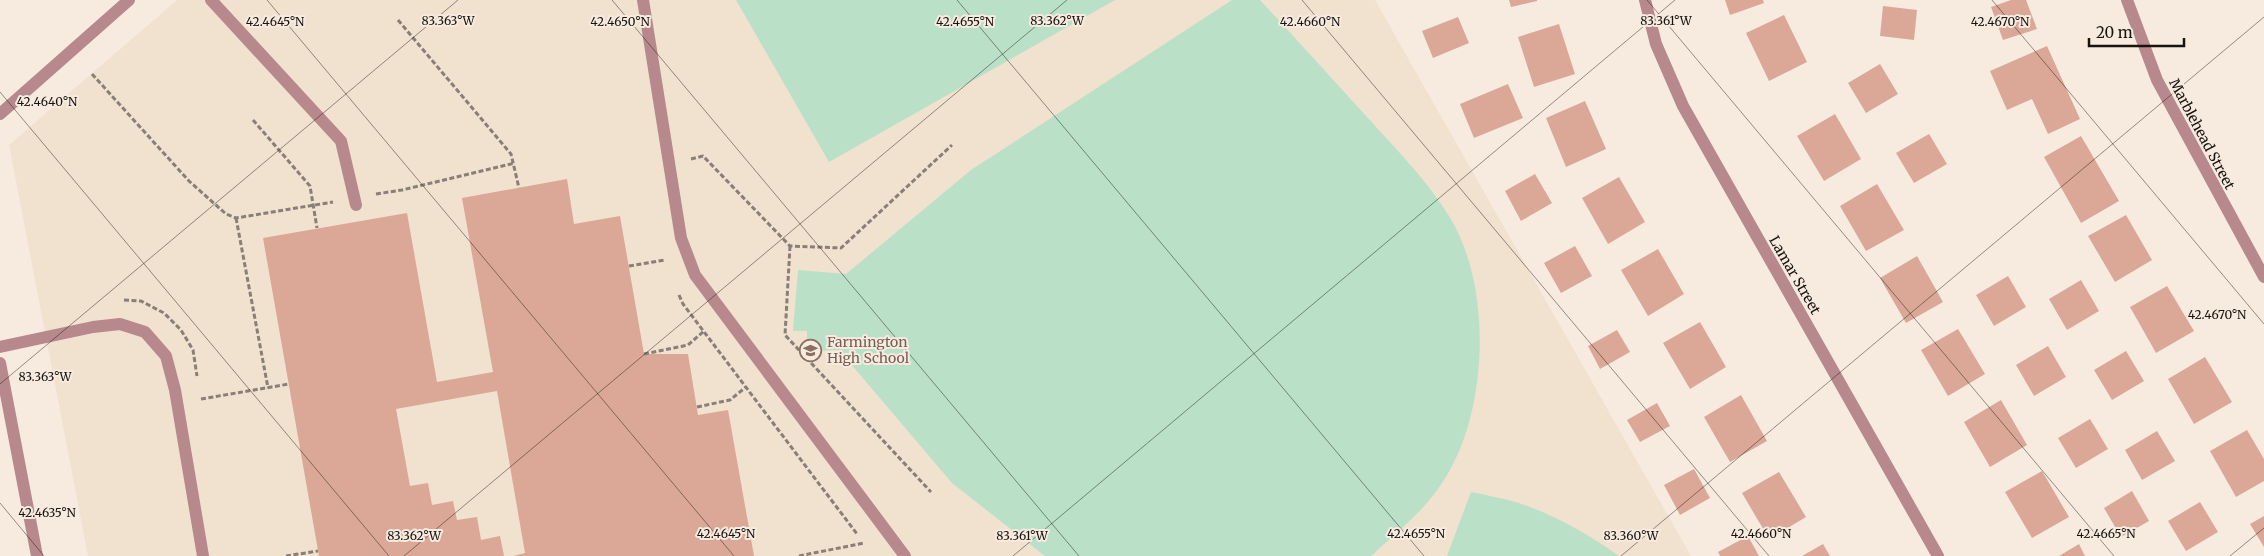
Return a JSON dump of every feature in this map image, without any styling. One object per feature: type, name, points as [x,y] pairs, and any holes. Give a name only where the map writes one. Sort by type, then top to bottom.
[{"type":"street","points":[[0,114],[129,0]]},
{"type":"street","points":[[211,0],[341,141],[356,205]]},
{"type":"street","points":[[643,0],[681,238],[694,276],[905,556]]},
{"type":"street","name":"Lamar Street","points":[[1645,0],[1656,44],[1683,106],[1938,556]]},
{"type":"street","name":"Marblehead Street","points":[[2127,0],[2157,80],[2264,277]]},
{"type":"street","points":[[0,347],[93,327],[120,324],[145,332],[166,356],[175,390],[203,556]]},
{"type":"street","points":[[0,363],[37,556]]},
{"type":"path","points":[[398,20],[511,154],[519,188]]},
{"type":"path","points":[[92,74],[188,180],[226,214],[236,218],[268,388]]},
{"type":"path","points":[[253,120],[310,186],[317,228]]},
{"type":"path","points":[[669,164],[703,156],[790,246],[841,248],[952,145]]},
{"type":"path","points":[[790,246],[786,334],[931,492]]},
{"type":"path","points":[[629,266],[665,260]]},
{"type":"path","points":[[644,354],[688,344],[704,331]]},
{"type":"path","points":[[200,399],[289,384]]},
{"type":"path","points":[[697,407],[730,400],[746,387]]},
{"type":"path","points":[[799,556],[864,543]]},
{"type":"path","points":[[286,556],[318,551]]},
{"type":"shaded area","name":"Farmington High School","points":[[177,0],[1375,0],[1691,556],[88,556],[9,145]]},
{"type":"green space","points":[[736,0],[1115,0],[829,162]]},
{"type":"green space","points":[[1232,0],[1260,0],[1431,189],[1449,216],[1463,245],[1473,278],[1479,313],[1480,350],[1476,387],[1469,422],[1458,455],[1435,494],[1409,522],[1371,556],[1045,556],[952,483],[839,350],[807,351],[807,331],[793,331],[798,270],[846,274],[971,170]]},
{"type":"green space","points":[[1471,492],[1516,502],[1543,512],[1583,532],[1619,556],[1447,556]]},
{"type":"building","points":[[1509,0],[1537,0],[1537,1],[1511,7]]},
{"type":"building","points":[[1725,0],[1763,0],[1764,3],[1730,15]]},
{"type":"building","points":[[2011,0],[2026,0],[2037,29],[2003,40],[1991,7]]},
{"type":"building","points":[[1883,6],[1917,10],[1914,40],[1880,36]]},
{"type":"building","points":[[1784,15],[1807,62],[1769,81],[1746,33]]},
{"type":"building","points":[[1458,17],[1469,43],[1433,58],[1422,31]]},
{"type":"building","points":[[1559,24],[1575,74],[1534,87],[1518,37]]},
{"type":"building","points":[[2047,46],[2080,119],[2048,134],[2032,99],[2007,110],[1990,71]]},
{"type":"building","points":[[1880,64],[1898,94],[1866,113],[1848,83]]},
{"type":"building","points":[[1508,84],[1523,118],[1474,138],[1460,104]]},
{"type":"building","points":[[1585,101],[1606,149],[1566,167],[1546,118]]},
{"type":"building","points":[[1835,114],[1861,159],[1824,181],[1797,136]]},
{"type":"building","points":[[1929,134],[1947,164],[1914,183],[1896,153]]},
{"type":"building","points":[[2081,136],[2119,201],[2081,223],[2044,157]]},
{"type":"building","points":[[1535,174],[1552,203],[1521,221],[1505,191]]},
{"type":"building","points":[[1619,177],[1645,222],[1608,244],[1582,198]]},
{"type":"building","points":[[567,179],[574,224],[620,216],[644,354],[688,354],[698,415],[728,410],[754,556],[513,556],[525,553],[497,391],[396,409],[410,486],[428,483],[432,505],[453,501],[457,520],[477,517],[481,540],[500,536],[504,556],[319,556],[263,238],[407,213],[437,382],[493,372],[462,198]]},
{"type":"building","points":[[1877,184],[1904,230],[1866,251],[1840,206]]},
{"type":"building","points":[[2126,215],[2152,260],[2115,282],[2088,236]]},
{"type":"building","points":[[1575,246],[1592,276],[1561,293],[1544,263]]},
{"type":"building","points":[[1658,249],[1684,294],[1648,316],[1621,270]]},
{"type":"building","points":[[1917,256],[1943,302],[1906,323],[1880,278]]},
{"type":"building","points":[[2008,276],[2026,307],[1994,326],[1976,295]]},
{"type":"building","points":[[2081,280],[2099,311],[2067,330],[2049,299]]},
{"type":"building","points":[[2167,286],[2194,331],[2156,353],[2130,307]]},
{"type":"building","points":[[1700,322],[1726,367],[1690,389],[1663,343]]},
{"type":"building","points":[[1958,329],[1985,374],[1948,396],[1921,350]]},
{"type":"building","points":[[1617,330],[1630,352],[1600,369],[1588,346]]},
{"type":"building","points":[[2048,346],[2066,377],[2034,396],[2016,365]]},
{"type":"building","points":[[2126,351],[2144,381],[2112,400],[2094,370]]},
{"type":"building","points":[[2205,357],[2232,402],[2194,424],[2168,379]]},
{"type":"building","points":[[1741,395],[1767,441],[1730,462],[1704,417]]},
{"type":"building","points":[[2001,400],[2027,445],[1990,467],[1964,422]]},
{"type":"building","points":[[1657,403],[1670,426],[1640,442],[1627,420]]},
{"type":"building","points":[[2090,419],[2108,449],[2076,468],[2058,438]]},
{"type":"building","points":[[2247,430],[2264,459],[2264,481],[2236,497],[2210,451]]},
{"type":"building","points":[[2157,431],[2175,461],[2142,480],[2125,450]]},
{"type":"building","points":[[1694,469],[1710,498],[1680,515],[1664,485]]},
{"type":"building","points":[[2042,471],[2069,517],[2032,538],[2005,492]]},
{"type":"building","points":[[1779,472],[1806,517],[1769,539],[1742,493]]},
{"type":"building","points":[[2132,491],[2149,521],[2121,537],[2104,508]]},
{"type":"building","points":[[2200,502],[2218,532],[2186,551],[2168,521]]},
{"type":"building","points":[[2264,516],[2264,547],[2250,524]]},
{"type":"building","points":[[1748,536],[1759,556],[1720,556],[1718,552]]},
{"type":"building","points":[[1823,544],[1830,556],[1802,556]]},
{"type":"building","points":[[2079,544],[2085,556],[2059,556]]},
{"type":"place","name":"Farmington High School","points":[[811,350]]}]
